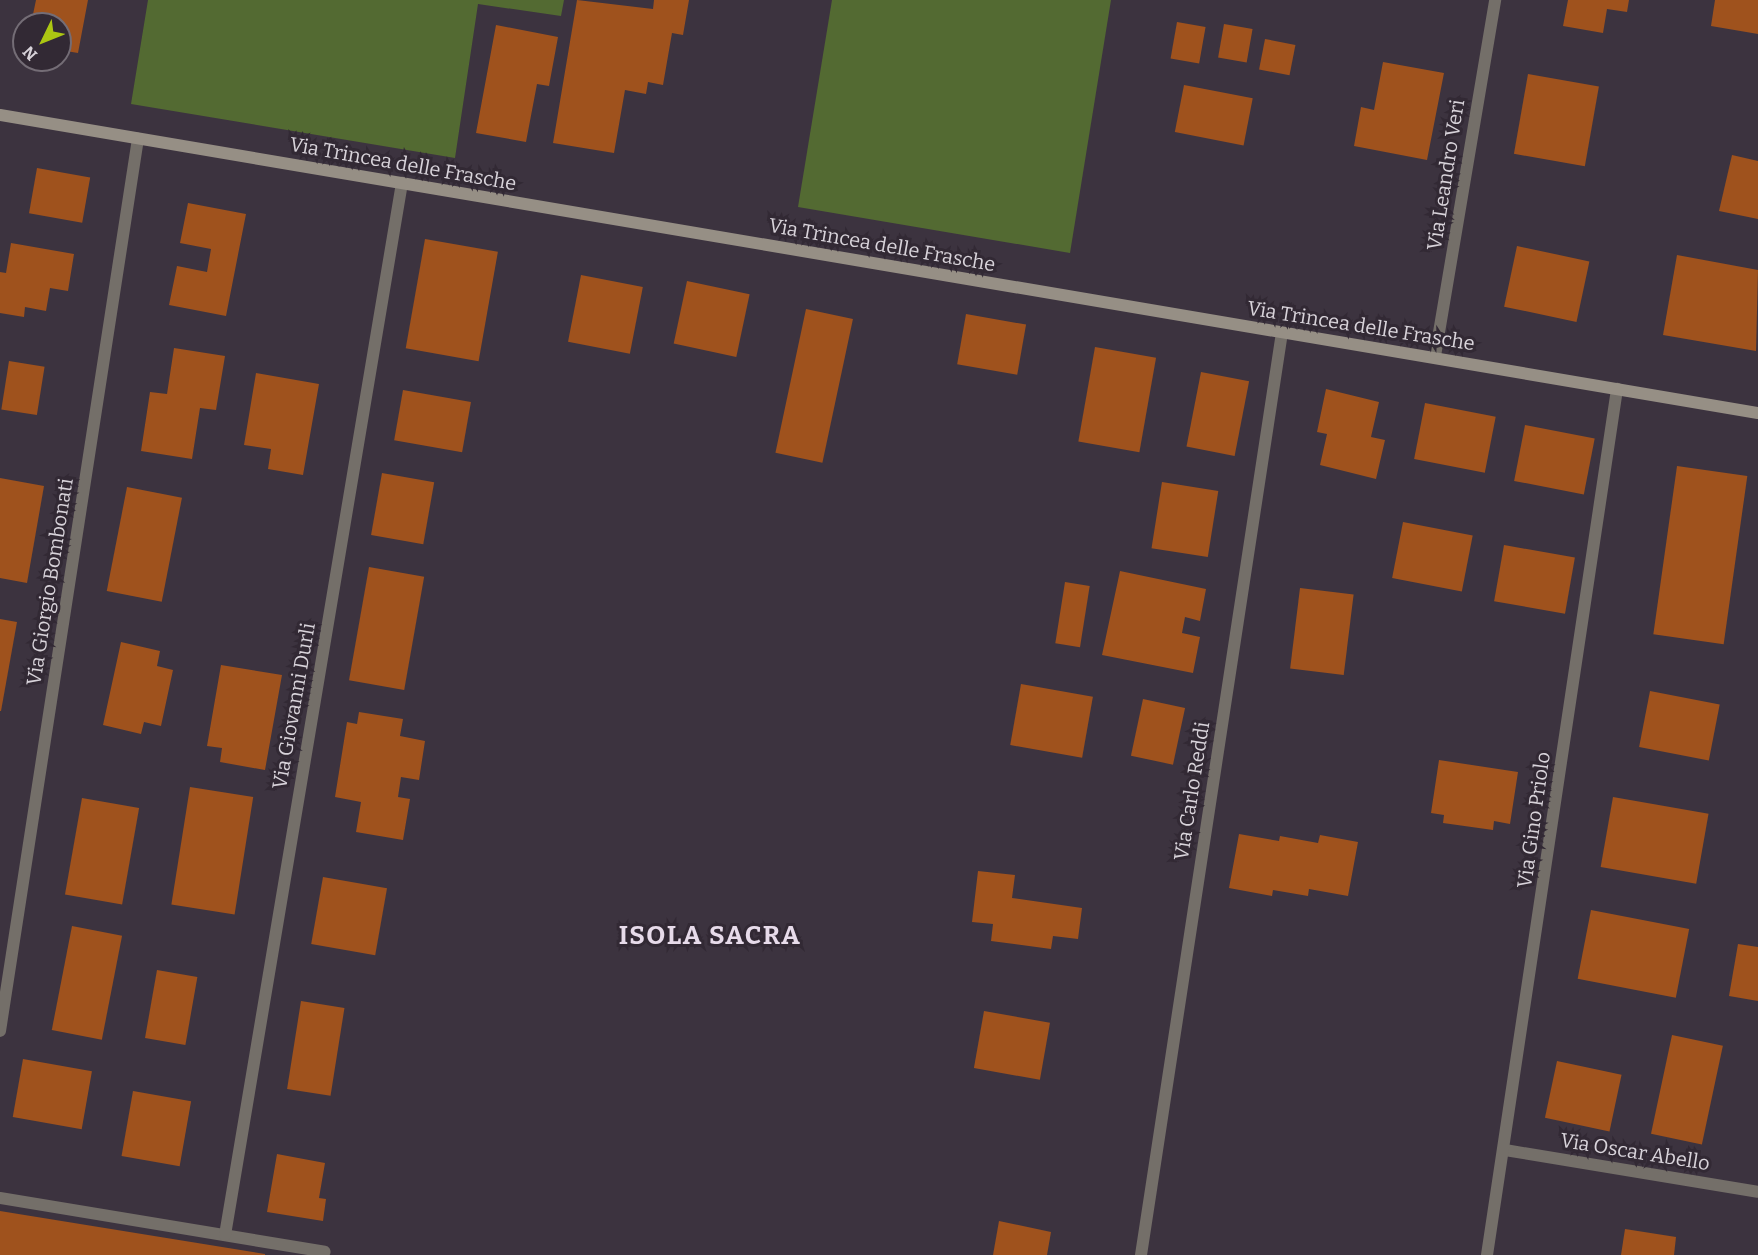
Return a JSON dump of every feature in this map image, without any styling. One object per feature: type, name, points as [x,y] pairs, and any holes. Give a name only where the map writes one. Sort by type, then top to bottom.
[{"type":"street","name":"Via Leandro Veri","points":[[1435,356],[1495,0]]},
{"type":"street","name":"Via Trincea delle Frasche","points":[[0,115],[1282,333],[1435,356],[1758,413]]},
{"type":"street","name":"Via Giorgio Bombonati","points":[[0,1031],[138,139]]},
{"type":"street","name":"Via Giovanni Durli","points":[[225,1235],[402,183]]},
{"type":"street","name":"Via Carlo Reddi","points":[[1141,1255],[1282,333]]},
{"type":"street","name":"Via Gino Priolo","points":[[1487,1255],[1505,1150],[1617,389]]},
{"type":"street","name":"Via Oscar Abello","points":[[1505,1150],[1758,1192]]},
{"type":"street","points":[[0,1198],[325,1252]]},
{"type":"green space","points":[[148,0],[564,0],[561,16],[478,4],[455,158],[131,104]]},
{"type":"green space","points":[[832,0],[1111,0],[1070,253],[798,207]]},
{"type":"building","points":[[36,0],[88,0],[78,53],[72,52],[72,12],[34,12]]},
{"type":"building","points":[[577,0],[653,9],[654,0],[689,0],[683,35],[672,33],[663,85],[648,82],[646,94],[625,90],[614,153],[553,143]]},
{"type":"building","points":[[1568,0],[1629,0],[1627,12],[1607,9],[1603,33],[1563,26]]},
{"type":"building","points":[[1715,0],[1758,0],[1758,34],[1711,26]]},
{"type":"building","points":[[1177,22],[1206,27],[1199,63],[1171,58]]},
{"type":"building","points":[[1224,24],[1253,29],[1247,63],[1218,57]]},
{"type":"building","points":[[496,25],[558,37],[549,86],[537,84],[526,142],[476,133]]},
{"type":"building","points":[[1265,39],[1295,45],[1290,75],[1259,69]]},
{"type":"building","points":[[1383,62],[1444,73],[1427,160],[1354,146],[1361,107],[1374,110]]},
{"type":"building","points":[[1528,74],[1599,87],[1585,166],[1514,154]]},
{"type":"building","points":[[1184,85],[1253,98],[1244,145],[1175,132]]},
{"type":"building","points":[[1732,155],[1758,161],[1758,219],[1719,211]]},
{"type":"building","points":[[37,168],[90,177],[82,223],[29,213]]},
{"type":"building","points":[[188,203],[246,214],[226,316],[169,305],[177,266],[207,272],[211,249],[180,243]]},
{"type":"building","points":[[425,239],[498,252],[479,361],[406,348]]},
{"type":"building","points":[[11,243],[74,254],[68,291],[50,288],[46,311],[25,307],[24,317],[0,313],[0,272],[6,273]]},
{"type":"building","points":[[1517,246],[1589,261],[1576,322],[1504,307]]},
{"type":"building","points":[[1677,255],[1758,270],[1756,351],[1663,335]]},
{"type":"building","points":[[581,275],[643,287],[630,354],[568,342]]},
{"type":"building","points":[[687,281],[750,294],[736,357],[674,344]]},
{"type":"building","points":[[806,309],[853,319],[822,463],[775,453]]},
{"type":"building","points":[[966,314],[1026,325],[1017,375],[957,364]]},
{"type":"building","points":[[1095,347],[1156,358],[1139,452],[1078,442]]},
{"type":"building","points":[[174,348],[225,356],[216,410],[200,408],[192,459],[141,451],[150,392],[167,394]]},
{"type":"building","points":[[9,361],[45,367],[37,415],[1,409]]},
{"type":"building","points":[[1201,372],[1249,381],[1235,456],[1186,447]]},
{"type":"building","points":[[256,373],[319,384],[303,475],[268,469],[271,449],[244,445]]},
{"type":"building","points":[[1326,389],[1379,402],[1371,437],[1385,440],[1376,479],[1320,465],[1327,434],[1317,432]]},
{"type":"building","points":[[403,390],[471,402],[462,452],[394,440]]},
{"type":"building","points":[[1425,403],[1496,417],[1485,473],[1414,459]]},
{"type":"building","points":[[1525,425],[1595,439],[1584,495],[1514,481]]},
{"type":"building","points":[[1677,466],[1747,476],[1724,644],[1653,634]]},
{"type":"building","points":[[382,473],[434,482],[423,544],[371,535]]},
{"type":"building","points":[[0,478],[44,486],[27,583],[0,578]]},
{"type":"building","points":[[1162,482],[1218,491],[1208,557],[1152,548]]},
{"type":"building","points":[[127,487],[182,498],[162,602],[107,591]]},
{"type":"building","points":[[1403,522],[1473,536],[1462,592],[1392,578]]},
{"type":"building","points":[[1504,545],[1575,558],[1565,614],[1494,601]]},
{"type":"building","points":[[369,567],[424,577],[404,690],[349,680]]},
{"type":"building","points":[[1120,571],[1206,589],[1200,621],[1185,617],[1182,633],[1200,637],[1193,673],[1102,655]]},
{"type":"building","points":[[1065,582],[1090,586],[1080,647],[1055,643]]},
{"type":"building","points":[[1300,588],[1354,595],[1344,675],[1290,668]]},
{"type":"building","points":[[0,619],[17,622],[1,711],[0,711]]},
{"type":"building","points":[[121,642],[160,651],[157,666],[173,670],[161,726],[144,722],[141,734],[103,725]]},
{"type":"building","points":[[221,665],[282,675],[265,770],[220,762],[222,748],[207,746]]},
{"type":"building","points":[[1021,684],[1093,697],[1082,758],[1010,745]]},
{"type":"building","points":[[1650,691],[1720,705],[1709,761],[1639,747]]},
{"type":"building","points":[[1143,699],[1185,708],[1173,765],[1131,756]]},
{"type":"building","points":[[359,712],[403,719],[400,736],[425,741],[419,780],[401,777],[398,797],[410,799],[403,840],[356,832],[361,802],[335,797],[347,722],[357,724]]},
{"type":"building","points":[[1439,760],[1518,772],[1510,824],[1494,821],[1493,830],[1443,823],[1444,815],[1431,813]]},
{"type":"building","points":[[190,787],[253,797],[235,915],[171,905]]},
{"type":"building","points":[[1613,797],[1709,814],[1696,884],[1601,867]]},
{"type":"building","points":[[82,798],[139,808],[122,905],[65,895]]},
{"type":"building","points":[[1239,834],[1279,841],[1280,836],[1318,843],[1320,835],[1358,842],[1348,896],[1309,889],[1308,896],[1273,890],[1272,896],[1229,888]]},
{"type":"building","points":[[978,871],[1015,875],[1012,898],[1082,908],[1078,939],[1053,936],[1051,949],[991,941],[993,924],[972,922]]},
{"type":"building","points":[[323,877],[387,888],[375,955],[311,944]]},
{"type":"building","points":[[1591,910],[1689,929],[1676,998],[1578,979]]},
{"type":"building","points":[[72,926],[122,936],[102,1040],[52,1030]]},
{"type":"building","points":[[1738,944],[1758,947],[1758,1001],[1729,996]]},
{"type":"building","points":[[157,970],[197,977],[185,1045],[145,1038]]},
{"type":"building","points":[[301,1001],[344,1008],[331,1096],[287,1089]]},
{"type":"building","points":[[984,1011],[1050,1023],[1040,1080],[974,1068]]},
{"type":"building","points":[[1672,1035],[1723,1046],[1702,1145],[1651,1134]]},
{"type":"building","points":[[23,1059],[92,1071],[82,1129],[13,1117]]},
{"type":"building","points":[[1557,1061],[1622,1075],[1609,1131],[1545,1118]]},
{"type":"building","points":[[133,1091],[191,1101],[180,1166],[122,1156]]},
{"type":"building","points":[[277,1154],[325,1163],[319,1198],[326,1199],[323,1221],[267,1212]]},
{"type":"building","points":[[0,1211],[265,1254],[265,1255],[0,1255]]},
{"type":"building","points":[[999,1221],[1051,1232],[1047,1255],[993,1255]]},
{"type":"building","points":[[1625,1229],[1676,1237],[1674,1255],[1621,1255]]},
{"type":"district","name":"ISOLA SACRA","points":[[710,936]]}]
